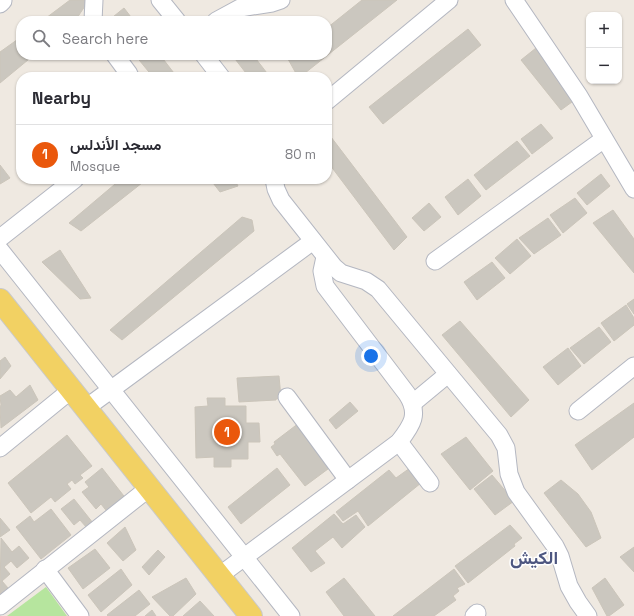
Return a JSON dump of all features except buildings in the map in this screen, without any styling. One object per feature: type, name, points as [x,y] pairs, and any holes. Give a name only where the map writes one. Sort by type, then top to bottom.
[{"type":"main road","points":[[0,300],[251,616]]},
{"type":"street","points":[[93,16],[94,0]]},
{"type":"street","points":[[160,0],[173,16]]},
{"type":"street","points":[[225,16],[240,8],[272,3],[281,0]]},
{"type":"street","points":[[332,97],[449,0]]},
{"type":"street","points":[[514,0],[579,96],[634,190]]},
{"type":"street","points":[[118,60],[127,72]]},
{"type":"street","points":[[208,60],[217,72]]},
{"type":"street","points":[[435,261],[604,139]]},
{"type":"street","points":[[0,238],[69,184]]},
{"type":"street","points":[[275,184],[281,200],[325,257],[341,272],[366,281],[378,289],[499,436],[506,448],[509,474],[516,492],[555,546],[560,556],[569,586],[588,616]]},
{"type":"street","points":[[86,408],[312,241]]},
{"type":"street","points":[[0,250],[291,616]]},
{"type":"street","points":[[219,576],[399,442],[408,430],[414,417],[413,403],[325,286],[322,271],[325,257]]},
{"type":"street","points":[[578,410],[634,366]]},
{"type":"street","points":[[413,403],[448,374]]},
{"type":"street","points":[[0,448],[72,390]]},
{"type":"street","points":[[286,397],[348,480]]},
{"type":"street","points":[[399,442],[430,483]]},
{"type":"street","points":[[0,606],[149,488]]},
{"type":"street","points":[[45,569],[80,616]]},
{"type":"green space","points":[[46,587],[67,616],[7,616]]},
{"type":"place","name":"مسجد الأندلس","points":[[227,432]]},
{"type":"district","name":"الكيش","points":[[534,557]]}]
